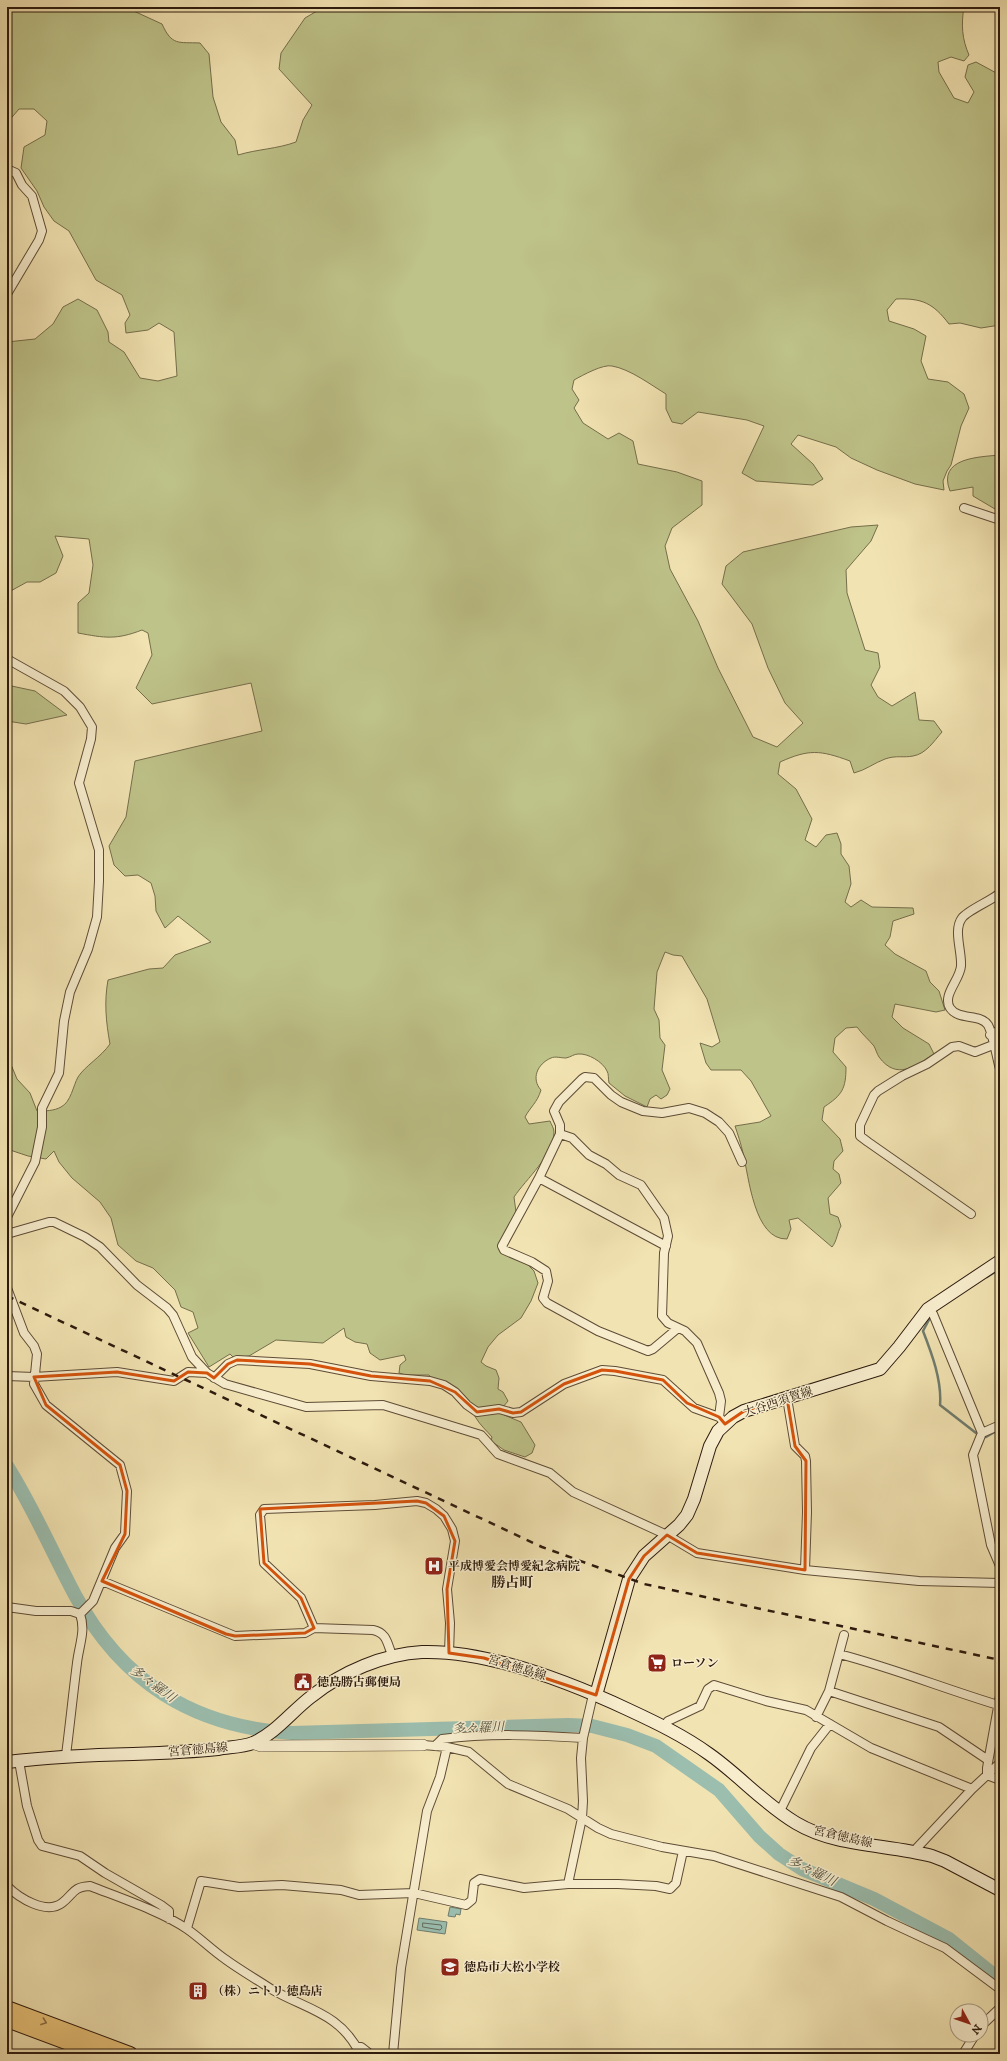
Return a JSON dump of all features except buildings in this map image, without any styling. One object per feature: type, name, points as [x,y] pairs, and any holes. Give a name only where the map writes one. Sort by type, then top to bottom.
[{"type":"highway","points":[[7,2008],[130,2054]]},
{"type":"highway","points":[[7,2020],[98,2054]]},
{"type":"main road","name":"大谷西須賀線","points":[[596,1695],[629,1579],[644,1556],[679,1525],[687,1515],[694,1499],[710,1446],[722,1420],[880,1369],[928,1309],[1000,1261]]},
{"type":"main road","name":"宮倉徳島線","points":[[7,1762],[66,1755],[183,1753],[241,1746],[256,1741],[279,1726],[312,1695],[373,1662],[392,1655],[422,1652],[449,1653],[484,1658],[550,1678],[596,1695],[663,1726],[709,1754],[780,1811],[795,1822],[818,1834],[914,1851],[945,1861],[1000,1890]]},
{"type":"street","points":[[7,169],[16,173],[22,185],[32,196],[42,231],[40,240],[7,294]]},
{"type":"street","points":[[964,508],[1000,520]]},
{"type":"street","points":[[7,659],[64,691],[80,707],[92,727],[91,739],[79,784],[99,850],[99,880],[96,917],[88,948],[70,992],[64,1021],[59,1073],[42,1108],[42,1127],[35,1162],[7,1217]]},
{"type":"street","points":[[1000,893],[990,901],[963,916],[958,924],[961,965],[960,977],[949,993],[947,1001],[951,1008],[960,1016],[981,1020],[987,1025],[1000,1069]]},
{"type":"street","points":[[990,1035],[1000,1030]]},
{"type":"street","points":[[971,1214],[860,1136],[860,1125],[874,1095],[902,1076],[914,1072],[952,1047],[959,1046],[975,1052],[993,1045]]},
{"type":"street","points":[[678,1328],[653,1349],[648,1351],[598,1331],[547,1303],[543,1298],[548,1280],[546,1271],[532,1262],[504,1250],[502,1246],[539,1178],[560,1134],[560,1125],[554,1116],[555,1107],[582,1079],[590,1077],[598,1080],[611,1095],[621,1102],[643,1111],[662,1113],[689,1108],[705,1113],[719,1122],[729,1133],[742,1162]]},
{"type":"street","points":[[214,1378],[228,1364],[237,1360],[310,1364],[371,1376],[430,1381],[444,1385],[455,1392],[467,1405],[477,1412],[499,1409],[513,1413],[521,1412],[564,1384],[602,1370],[615,1370],[663,1380],[694,1408],[722,1420],[722,1401],[697,1343],[685,1331],[668,1324],[662,1316],[664,1253],[668,1236],[665,1222],[641,1185],[619,1175],[606,1164],[589,1154],[572,1138],[560,1134]]},
{"type":"street","points":[[539,1178],[666,1246]]},
{"type":"street","points":[[7,1234],[49,1222],[54,1222],[95,1244],[109,1255],[137,1285],[167,1308],[173,1315],[192,1357],[207,1373],[225,1384],[306,1407],[383,1405],[481,1435],[498,1454],[550,1473],[573,1492],[667,1535],[697,1553],[805,1570],[919,1581],[1000,1583]]},
{"type":"street","points":[[7,1288],[24,1333],[34,1346],[37,1354],[34,1384],[46,1405],[120,1465],[127,1491],[125,1534],[115,1548],[102,1581],[89,1606],[81,1614]]},
{"type":"street","points":[[928,1309],[933,1314],[982,1433]]},
{"type":"street","points":[[188,1372],[192,1357]]},
{"type":"street","points":[[7,1376],[34,1377],[117,1372],[174,1381],[188,1372],[207,1373]]},
{"type":"street","points":[[787,1398],[795,1446],[805,1456],[806,1461],[807,1526],[805,1570]]},
{"type":"street","points":[[1000,1425],[982,1433],[973,1455],[991,1544],[1000,1566]]},
{"type":"street","points":[[314,1628],[301,1598],[264,1563],[260,1515],[261,1511],[264,1509],[417,1501],[426,1503],[444,1516],[452,1529],[455,1541],[447,1589],[450,1623],[449,1653]]},
{"type":"street","points":[[102,1581],[235,1636],[305,1633],[314,1628],[380,1631],[386,1638],[392,1655]]},
{"type":"street","points":[[7,1607],[36,1611],[71,1611],[81,1614]]},
{"type":"street","points":[[66,1755],[78,1657],[83,1637],[83,1623],[81,1614]]},
{"type":"street","points":[[816,1717],[829,1691],[844,1636]]},
{"type":"street","points":[[839,1654],[886,1667],[958,1693],[998,1705]]},
{"type":"street","points":[[663,1726],[668,1721],[700,1706],[708,1689],[714,1685],[766,1701],[806,1710],[871,1748],[972,1789]]},
{"type":"street","points":[[829,1691],[939,1727],[988,1760]]},
{"type":"street","points":[[568,1884],[582,1818],[583,1801],[581,1758],[583,1736],[592,1699],[596,1695]]},
{"type":"street","points":[[987,1775],[988,1760],[1000,1696]]},
{"type":"street","points":[[780,1811],[811,1748],[830,1724]]},
{"type":"street","points":[[435,1746],[442,1739],[465,1736],[583,1736]]},
{"type":"street","points":[[256,1741],[261,1746],[423,1745],[447,1747],[468,1752],[508,1784],[561,1806],[611,1834],[683,1851],[714,1856],[841,1897],[886,1922],[945,1948],[1000,1989]]},
{"type":"street","points":[[393,2054],[401,1968],[427,1811],[440,1777],[447,1747]]},
{"type":"street","points":[[19,1761],[27,1806],[38,1840],[42,1846],[80,1856],[105,1873],[161,1905],[168,1911],[168,1919]]},
{"type":"street","points":[[914,1851],[972,1789],[1000,1763]]},
{"type":"street","points":[[987,1775],[1000,1780]]},
{"type":"street","points":[[187,1928],[201,1881],[239,1887],[282,1885],[341,1890],[359,1895],[414,1893],[466,1905],[472,1900],[474,1883],[480,1880],[524,1888],[568,1884],[642,1884],[670,1889],[676,1883],[683,1851]]},
{"type":"street","points":[[7,1886],[26,1900],[40,1905],[54,1907],[62,1903],[73,1890],[81,1886],[90,1886],[168,1919],[187,1928],[226,1960],[273,1990],[318,2011],[345,2032],[358,2051],[361,2047],[370,2054]]},
{"type":"street","points":[[989,2018],[1000,2008]]},
{"type":"street","points":[[962,2054],[970,2043]]},
{"type":"highlighted area","points":[[237,1360],[310,1364],[371,1376],[430,1381],[455,1392],[477,1412],[499,1409],[513,1413],[521,1412],[564,1384],[602,1370],[615,1371],[663,1380],[687,1403],[719,1417],[725,1424],[744,1411],[787,1398],[795,1446],[806,1461],[805,1570],[697,1553],[667,1535],[644,1556],[629,1579],[596,1695],[484,1658],[449,1653],[447,1589],[455,1541],[444,1516],[426,1503],[417,1501],[260,1509],[264,1563],[301,1598],[314,1628],[305,1633],[235,1636],[226,1634],[102,1581],[125,1534],[127,1491],[120,1465],[46,1405],[34,1377],[117,1372],[174,1381],[188,1372],[207,1373],[214,1378],[228,1364]]},
{"type":"green space","points":[[7,7],[125,7],[162,24],[169,36],[176,41],[200,43],[209,54],[213,97],[221,122],[235,140],[238,155],[296,142],[303,120],[312,105],[279,69],[281,53],[305,18],[317,11],[320,7],[964,7],[963,32],[969,55],[964,61],[951,57],[938,62],[939,72],[954,98],[968,103],[974,92],[965,77],[968,65],[976,62],[1000,75],[1000,325],[981,328],[960,323],[949,324],[938,311],[926,303],[913,300],[896,299],[887,310],[889,321],[914,329],[926,336],[921,361],[928,379],[948,382],[964,394],[969,408],[961,426],[951,465],[943,481],[944,490],[915,484],[877,470],[851,458],[836,447],[798,435],[791,444],[813,464],[823,479],[813,485],[756,481],[742,473],[764,426],[747,420],[698,412],[682,424],[672,422],[666,409],[666,394],[626,370],[612,366],[598,368],[574,380],[572,389],[579,400],[574,408],[583,423],[608,439],[619,433],[633,441],[638,464],[677,472],[702,481],[702,505],[672,528],[665,546],[670,569],[698,621],[718,668],[753,737],[777,747],[803,723],[785,703],[768,668],[752,624],[722,584],[726,566],[743,552],[851,527],[878,525],[871,541],[846,570],[847,593],[865,650],[878,653],[880,667],[871,685],[878,697],[892,706],[915,692],[919,720],[934,721],[942,732],[929,747],[918,755],[889,758],[854,773],[850,761],[815,752],[799,755],[780,762],[778,774],[796,789],[812,819],[805,840],[816,847],[826,835],[837,833],[841,844],[841,854],[849,866],[851,884],[845,902],[851,907],[861,900],[872,907],[913,908],[914,914],[893,921],[890,937],[885,945],[895,954],[926,971],[930,982],[939,991],[945,1010],[936,1012],[895,1004],[892,1017],[903,1028],[929,1044],[934,1054],[913,1067],[906,1069],[899,1070],[886,1064],[879,1057],[874,1046],[857,1027],[846,1028],[835,1038],[833,1052],[846,1067],[845,1081],[839,1095],[824,1107],[822,1120],[840,1139],[843,1151],[834,1161],[833,1169],[839,1174],[841,1183],[828,1198],[830,1214],[838,1217],[841,1226],[832,1247],[798,1218],[789,1220],[791,1229],[787,1239],[776,1237],[767,1229],[760,1219],[751,1191],[735,1126],[760,1122],[771,1116],[751,1081],[741,1070],[711,1070],[706,1063],[700,1043],[712,1047],[720,1042],[707,999],[682,956],[665,952],[657,972],[654,1009],[659,1020],[660,1038],[665,1045],[662,1070],[670,1089],[667,1095],[661,1099],[656,1095],[650,1099],[647,1107],[625,1096],[609,1083],[608,1074],[602,1064],[591,1057],[582,1054],[575,1054],[566,1058],[553,1057],[542,1064],[536,1077],[536,1081],[541,1090],[536,1101],[525,1117],[529,1124],[550,1121],[554,1131],[553,1141],[545,1158],[514,1197],[516,1212],[501,1241],[509,1256],[528,1265],[534,1271],[538,1283],[531,1301],[521,1318],[498,1335],[488,1347],[481,1362],[496,1370],[499,1378],[498,1389],[503,1392],[508,1401],[503,1407],[504,1415],[521,1422],[535,1445],[532,1453],[525,1457],[504,1450],[491,1441],[492,1437],[479,1423],[461,1393],[456,1389],[434,1381],[429,1375],[406,1375],[399,1373],[400,1365],[406,1360],[404,1355],[380,1360],[370,1353],[367,1344],[355,1342],[346,1337],[344,1328],[323,1343],[276,1340],[249,1356],[234,1358],[230,1354],[209,1367],[188,1333],[198,1328],[193,1312],[181,1307],[175,1290],[153,1268],[136,1261],[118,1245],[111,1218],[100,1202],[72,1178],[59,1162],[54,1151],[46,1159],[28,1156],[7,1149],[7,1055],[17,1079],[30,1093],[37,1111],[52,1110],[61,1107],[69,1098],[81,1073],[110,1044],[106,1012],[108,980],[149,969],[163,968],[175,955],[211,942],[178,916],[165,928],[156,911],[155,896],[151,883],[138,875],[125,876],[114,865],[109,846],[126,817],[135,761],[262,731],[251,683],[152,704],[136,688],[152,655],[148,633],[142,630],[117,637],[110,637],[78,633],[78,603],[89,593],[93,565],[89,539],[55,536],[63,556],[56,573],[40,582],[27,582],[7,593],[7,531],[9,526],[7,520],[7,342],[35,339],[53,324],[63,307],[78,299],[97,310],[108,332],[109,342],[124,352],[140,378],[158,381],[177,376],[174,332],[159,323],[148,330],[126,333],[125,323],[130,315],[122,295],[96,280],[69,231],[54,221],[44,207],[37,191],[21,168],[24,147],[45,135],[47,121],[34,109],[19,109],[7,123],[7,88],[11,79],[7,77]]},
{"type":"green space","points":[[1000,455],[1000,512],[973,496],[973,487],[950,491],[948,480],[949,472],[954,466],[962,461]]},
{"type":"green space","points":[[7,685],[35,691],[67,715],[26,724],[7,721]]},
{"type":"water","points":[[450,1907],[461,1909],[460,1915],[456,1914],[455,1917],[448,1916]]},
{"type":"water","points":[[419,1918],[447,1922],[445,1934],[417,1930]]},
{"type":"waterway","points":[[987,1277],[1000,1269]]},
{"type":"waterway","points":[[932,1314],[923,1331],[938,1377],[940,1405],[976,1433],[986,1437],[998,1430]]},
{"type":"waterway","name":"多々羅川","points":[[7,1466],[34,1513],[75,1595],[94,1626],[115,1652],[138,1675],[164,1694],[192,1710],[223,1721],[256,1729],[292,1733],[568,1725],[592,1726],[627,1735],[656,1746],[719,1790],[759,1836],[779,1854],[802,1869],[874,1899],[949,1939],[1000,1980]]},
{"type":"railway","points":[[7,1296],[542,1547],[644,1584],[1000,1660]]},
{"type":"place","name":"平成博愛会博愛紀念病院","points":[[434,1566]]},
{"type":"place","name":"ローソン","points":[[657,1663]]},
{"type":"place","name":"徳島勝占郵便局","points":[[303,1682]]},
{"type":"place","name":"徳島市大松小学校","points":[[450,1967]]},
{"type":"place","name":"（株）ニトリ 徳島店","points":[[198,1991]]},
{"type":"district","name":"勝占町","points":[[512,1583]]}]
